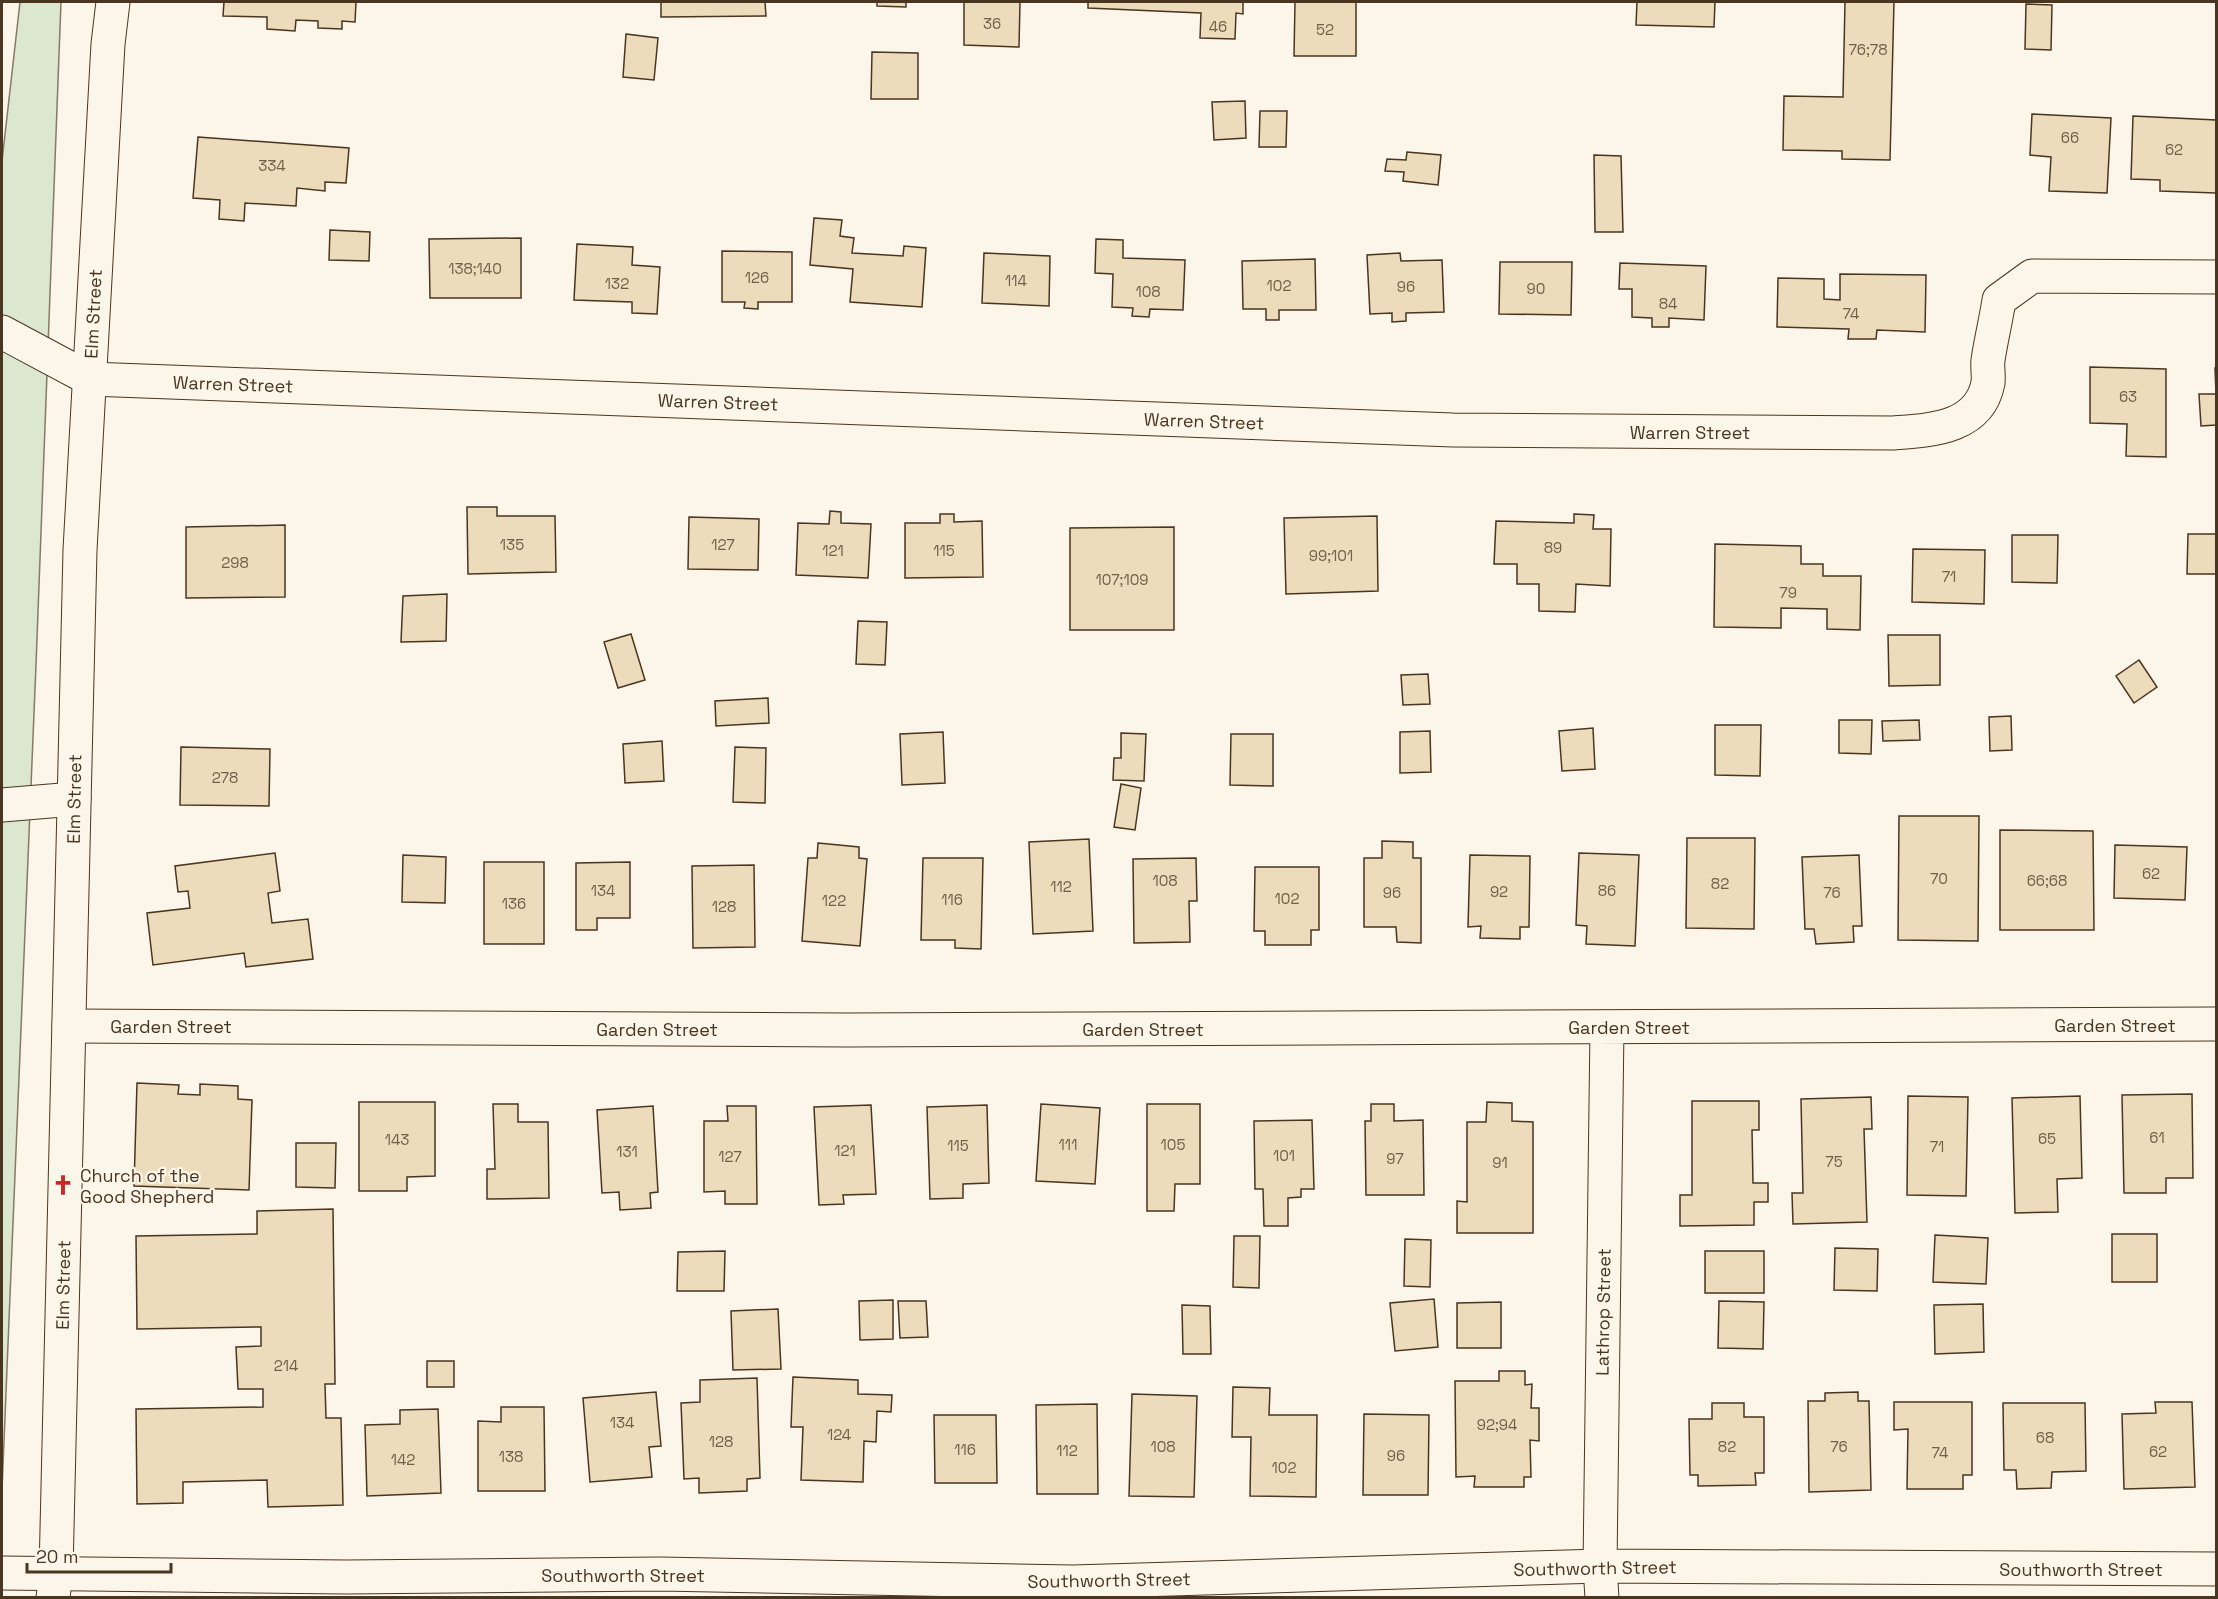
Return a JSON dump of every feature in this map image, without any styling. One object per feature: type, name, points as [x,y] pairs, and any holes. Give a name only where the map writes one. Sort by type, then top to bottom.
[{"type":"street","name":"Elm Street","points":[[54,1585],[80,550],[107,56],[113,2]]},
{"type":"street","name":"Warren Street","points":[[90,379],[1453,430],[1893,433],[1950,425],[1963,420],[1974,410],[1988,385],[1988,363],[1999,300],[2032,276],[2217,277]]},
{"type":"street","points":[[2,332],[90,379]]},
{"type":"street","points":[[2,805],[74,799]]},
{"type":"street","name":"Garden Street","points":[[69,1026],[835,1030],[2217,1024]]},
{"type":"street","name":"Lathrop Street","points":[[1601,1582],[1607,1027]]},
{"type":"street","name":"Southworth Street","points":[[2,1573],[54,1585],[345,1577],[660,1574],[1073,1582],[1601,1582],[2217,1569]]},
{"type":"green space","points":[[20,2],[61,2],[2,1490],[2,161]]},
{"type":"building","points":[[224,2],[356,2],[355,22],[342,21],[342,29],[318,28],[318,21],[296,20],[295,31],[267,29],[267,17],[223,16]]},
{"type":"building","points":[[661,2],[765,2],[766,16],[661,17]]},
{"type":"building","points":[[877,2],[906,2],[906,7],[877,6]]},
{"type":"building","points":[[964,2],[1020,2],[1019,47],[964,45]]},
{"type":"building","points":[[1088,2],[1243,2],[1243,14],[1236,13],[1235,39],[1200,38],[1201,13],[1088,8]]},
{"type":"building","points":[[1295,2],[1356,2],[1356,56],[1294,56]]},
{"type":"building","points":[[1637,2],[1715,2],[1714,27],[1636,25]]},
{"type":"building","points":[[1845,2],[1894,2],[1890,160],[1842,159],[1842,151],[1783,150],[1784,96],[1843,97]]},
{"type":"building","points":[[2026,4],[2052,5],[2051,50],[2025,49]]},
{"type":"building","points":[[626,34],[658,38],[654,80],[623,77]]},
{"type":"building","points":[[872,52],[918,53],[918,99],[871,99]]},
{"type":"building","points":[[1245,101],[1246,138],[1214,140],[1212,102]]},
{"type":"building","points":[[1260,111],[1287,111],[1286,147],[1259,147]]},
{"type":"building","points":[[2032,114],[2111,118],[2107,193],[2049,191],[2051,157],[2030,155]]},
{"type":"building","points":[[2133,116],[2216,120],[2216,193],[2160,191],[2160,180],[2131,179]]},
{"type":"building","points":[[198,137],[349,148],[346,183],[325,182],[325,191],[297,188],[296,206],[245,203],[244,221],[219,219],[220,200],[193,198]]},
{"type":"building","points":[[1407,152],[1441,155],[1438,185],[1403,181],[1404,172],[1385,171],[1387,159],[1406,160]]},
{"type":"building","points":[[1594,155],[1621,156],[1623,232],[1595,232]]},
{"type":"building","points":[[814,218],[842,220],[840,236],[854,238],[852,253],[903,256],[904,246],[926,248],[922,307],[850,302],[853,269],[810,265]]},
{"type":"building","points":[[330,230],[370,232],[369,261],[329,260]]},
{"type":"building","points":[[521,238],[521,298],[430,298],[429,239]]},
{"type":"building","points":[[1096,239],[1123,240],[1123,258],[1185,260],[1183,310],[1150,309],[1149,317],[1132,316],[1133,308],[1112,307],[1113,274],[1095,273]]},
{"type":"building","points":[[577,244],[633,247],[632,265],[660,267],[657,314],[632,313],[632,302],[574,300]]},
{"type":"building","points":[[722,251],[792,252],[792,302],[758,302],[758,309],[744,308],[745,302],[722,302]]},
{"type":"building","points":[[984,253],[1050,256],[1049,306],[982,303]]},
{"type":"building","points":[[1400,253],[1401,261],[1442,260],[1444,312],[1406,313],[1406,321],[1392,322],[1392,313],[1370,314],[1367,255]]},
{"type":"building","points":[[1315,259],[1316,310],[1279,310],[1279,320],[1266,320],[1266,309],[1243,309],[1242,261]]},
{"type":"building","points":[[1500,262],[1572,262],[1571,315],[1499,314]]},
{"type":"building","points":[[1620,263],[1706,266],[1704,320],[1669,318],[1669,327],[1652,327],[1652,318],[1632,317],[1632,289],[1619,289]]},
{"type":"building","points":[[1840,274],[1926,275],[1925,332],[1877,330],[1876,339],[1848,339],[1849,329],[1777,327],[1778,278],[1824,279],[1824,299],[1840,300]]},
{"type":"building","points":[[2090,367],[2166,369],[2166,457],[2126,456],[2127,424],[2090,423]]},
{"type":"building","points":[[2199,394],[2216,394],[2216,425],[2201,426]]},
{"type":"building","points":[[467,507],[497,507],[497,516],[555,516],[556,572],[468,574]]},
{"type":"building","points":[[830,511],[841,512],[841,523],[871,524],[868,578],[796,575],[798,523],[829,524]]},
{"type":"building","points":[[940,514],[954,514],[954,522],[982,521],[983,577],[905,578],[905,523],[940,523]]},
{"type":"building","points":[[1574,514],[1594,515],[1593,529],[1611,529],[1610,586],[1576,584],[1575,612],[1539,611],[1539,584],[1517,584],[1517,564],[1494,564],[1496,521],[1574,523]]},
{"type":"building","points":[[1377,516],[1378,591],[1286,594],[1284,518]]},
{"type":"building","points":[[689,517],[759,519],[758,570],[688,569]]},
{"type":"building","points":[[285,525],[285,597],[186,598],[186,527]]},
{"type":"building","points":[[1174,527],[1174,630],[1070,630],[1070,528]]},
{"type":"building","points":[[2188,534],[2216,534],[2216,574],[2187,574]]},
{"type":"building","points":[[2012,535],[2058,535],[2057,583],[2012,582]]},
{"type":"building","points":[[1715,544],[1801,546],[1801,564],[1823,564],[1823,576],[1861,576],[1860,630],[1827,629],[1827,609],[1781,608],[1781,628],[1714,627]]},
{"type":"building","points":[[1913,549],[1985,550],[1984,604],[1912,602]]},
{"type":"building","points":[[447,594],[446,641],[401,642],[403,596]]},
{"type":"building","points":[[858,621],[887,622],[885,665],[856,664]]},
{"type":"building","points":[[631,634],[645,680],[618,688],[604,642]]},
{"type":"building","points":[[1888,635],[1940,635],[1940,685],[1889,686]]},
{"type":"building","points":[[2139,660],[2157,687],[2134,703],[2116,676]]},
{"type":"building","points":[[1428,674],[1430,704],[1403,705],[1401,675]]},
{"type":"building","points":[[768,698],[769,723],[716,726],[715,701]]},
{"type":"building","points":[[2011,716],[2012,750],[1990,751],[1989,717]]},
{"type":"building","points":[[1839,720],[1872,720],[1871,754],[1839,753]]},
{"type":"building","points":[[1919,720],[1920,740],[1883,741],[1882,721]]},
{"type":"building","points":[[1715,725],[1761,725],[1760,776],[1715,775]]},
{"type":"building","points":[[1593,728],[1595,769],[1562,771],[1559,731]]},
{"type":"building","points":[[1430,731],[1431,772],[1400,773],[1400,732]]},
{"type":"building","points":[[943,732],[945,783],[902,785],[900,734]]},
{"type":"building","points":[[1121,733],[1146,734],[1144,781],[1113,780],[1114,758],[1121,758]]},
{"type":"building","points":[[1231,734],[1273,734],[1273,786],[1230,785]]},
{"type":"building","points":[[662,741],[664,781],[625,783],[623,744]]},
{"type":"building","points":[[181,747],[270,749],[269,806],[180,805]]},
{"type":"building","points":[[735,747],[766,748],[765,803],[733,802]]},
{"type":"building","points":[[1121,784],[1141,788],[1135,830],[1114,827]]},
{"type":"building","points":[[1899,816],[1979,816],[1978,941],[1898,940]]},
{"type":"building","points":[[2000,830],[2093,831],[2094,930],[2000,930]]},
{"type":"building","points":[[1687,838],[1755,838],[1754,929],[1686,928]]},
{"type":"building","points":[[1089,839],[1093,931],[1033,934],[1029,842]]},
{"type":"building","points":[[1382,841],[1413,842],[1413,858],[1421,858],[1421,943],[1397,942],[1396,927],[1364,927],[1364,858],[1382,858]]},
{"type":"building","points":[[818,843],[859,847],[859,858],[867,859],[860,946],[802,941],[808,858],[817,858]]},
{"type":"building","points":[[2115,845],[2187,847],[2185,900],[2114,898]]},
{"type":"building","points":[[275,853],[280,891],[268,893],[272,923],[308,919],[313,959],[246,967],[244,953],[153,965],[147,913],[190,908],[188,891],[178,892],[175,866]]},
{"type":"building","points":[[1579,853],[1639,855],[1635,946],[1586,944],[1587,926],[1576,925]]},
{"type":"building","points":[[403,855],[446,857],[445,903],[402,902]]},
{"type":"building","points":[[1470,855],[1530,856],[1529,927],[1520,927],[1520,939],[1480,938],[1481,926],[1468,927]]},
{"type":"building","points":[[1859,855],[1862,926],[1853,926],[1854,942],[1816,944],[1814,929],[1805,929],[1802,857]]},
{"type":"building","points":[[923,858],[983,858],[981,949],[955,948],[955,940],[921,940]]},
{"type":"building","points":[[1196,858],[1197,901],[1189,901],[1190,942],[1134,943],[1133,859]]},
{"type":"building","points":[[484,862],[544,862],[544,944],[484,944]]},
{"type":"building","points":[[630,862],[630,918],[597,918],[597,930],[576,930],[576,863]]},
{"type":"building","points":[[754,865],[755,947],[693,948],[692,866]]},
{"type":"building","points":[[1255,867],[1319,867],[1319,930],[1311,930],[1311,945],[1265,945],[1265,931],[1254,931]]},
{"type":"building","points":[[137,1083],[179,1085],[178,1094],[200,1095],[200,1084],[238,1086],[238,1099],[252,1100],[249,1190],[134,1186]]},
{"type":"building","points":[[2192,1094],[2193,1178],[2166,1178],[2166,1193],[2124,1193],[2122,1095]]},
{"type":"building","points":[[1908,1096],[1968,1097],[1966,1196],[1907,1195]]},
{"type":"building","points":[[2080,1096],[2082,1178],[2057,1179],[2058,1212],[2015,1213],[2012,1098]]},
{"type":"building","points":[[1871,1097],[1872,1129],[1864,1129],[1867,1222],[1793,1224],[1792,1193],[1803,1193],[1801,1099]]},
{"type":"building","points":[[1692,1101],[1759,1101],[1759,1130],[1752,1130],[1753,1183],[1768,1183],[1768,1202],[1754,1202],[1754,1225],[1680,1226],[1680,1195],[1692,1195]]},
{"type":"building","points":[[359,1102],[435,1102],[435,1176],[407,1177],[407,1191],[359,1191]]},
{"type":"building","points":[[1487,1102],[1512,1103],[1512,1121],[1533,1122],[1533,1233],[1457,1233],[1457,1201],[1467,1202],[1467,1122],[1486,1122]]},
{"type":"building","points":[[493,1104],[518,1104],[518,1122],[548,1122],[549,1198],[487,1199],[487,1169],[495,1169]]},
{"type":"building","points":[[1041,1104],[1100,1108],[1095,1184],[1036,1181]]},
{"type":"building","points":[[1147,1104],[1200,1104],[1200,1184],[1175,1184],[1174,1211],[1147,1211]]},
{"type":"building","points":[[1371,1104],[1394,1104],[1394,1121],[1423,1120],[1424,1195],[1366,1195],[1365,1121],[1371,1121]]},
{"type":"building","points":[[871,1105],[876,1194],[843,1195],[844,1204],[819,1205],[814,1107]]},
{"type":"building","points":[[987,1105],[989,1183],[963,1184],[963,1198],[930,1199],[927,1107]]},
{"type":"building","points":[[653,1106],[658,1192],[650,1193],[651,1208],[620,1210],[619,1192],[602,1193],[597,1110]]},
{"type":"building","points":[[727,1106],[756,1106],[757,1204],[725,1204],[725,1191],[704,1192],[704,1121],[728,1121]]},
{"type":"building","points":[[1312,1120],[1314,1189],[1301,1189],[1301,1197],[1288,1198],[1288,1226],[1264,1226],[1263,1189],[1255,1189],[1254,1121]]},
{"type":"building","points":[[296,1143],[336,1143],[335,1188],[296,1187]]},
{"type":"building","points":[[333,1209],[335,1384],[325,1384],[326,1418],[341,1418],[343,1505],[268,1507],[267,1480],[183,1482],[183,1503],[137,1504],[136,1409],[263,1407],[263,1389],[238,1389],[236,1347],[261,1346],[261,1327],[137,1329],[136,1236],[257,1234],[257,1211]]},
{"type":"building","points":[[2112,1234],[2157,1234],[2157,1282],[2112,1282]]},
{"type":"building","points":[[1935,1235],[1988,1238],[1986,1284],[1933,1282]]},
{"type":"building","points":[[1234,1236],[1260,1236],[1259,1288],[1233,1287]]},
{"type":"building","points":[[1405,1239],[1431,1240],[1430,1287],[1404,1286]]},
{"type":"building","points":[[1835,1248],[1878,1249],[1877,1291],[1834,1290]]},
{"type":"building","points":[[725,1251],[724,1291],[677,1291],[678,1252]]},
{"type":"building","points":[[1705,1251],[1764,1251],[1764,1293],[1705,1293]]},
{"type":"building","points":[[1434,1299],[1438,1347],[1395,1351],[1390,1303]]},
{"type":"building","points":[[893,1300],[893,1339],[860,1340],[859,1301]]},
{"type":"building","points":[[898,1301],[926,1301],[928,1337],[900,1338]]},
{"type":"building","points":[[1719,1301],[1764,1302],[1763,1349],[1718,1348]]},
{"type":"building","points":[[1501,1302],[1501,1348],[1457,1348],[1457,1303]]},
{"type":"building","points":[[1983,1304],[1984,1352],[1935,1354],[1934,1305]]},
{"type":"building","points":[[1182,1305],[1210,1306],[1211,1354],[1183,1354]]},
{"type":"building","points":[[778,1309],[781,1369],[733,1370],[731,1311]]},
{"type":"building","points":[[427,1361],[454,1361],[454,1387],[427,1387]]},
{"type":"building","points":[[1499,1371],[1525,1371],[1525,1385],[1532,1384],[1531,1408],[1539,1408],[1539,1441],[1530,1440],[1531,1477],[1524,1477],[1524,1487],[1474,1487],[1475,1476],[1456,1477],[1455,1381],[1499,1381]]},
{"type":"building","points":[[793,1377],[858,1380],[858,1394],[892,1395],[891,1412],[877,1411],[876,1442],[864,1441],[863,1482],[801,1480],[803,1427],[791,1427]]},
{"type":"building","points":[[757,1378],[760,1478],[747,1479],[747,1491],[699,1493],[699,1478],[684,1479],[681,1403],[700,1402],[700,1380]]},
{"type":"building","points":[[1233,1387],[1270,1388],[1269,1415],[1317,1415],[1316,1497],[1250,1496],[1251,1437],[1232,1437]]},
{"type":"building","points":[[656,1392],[661,1446],[649,1447],[652,1477],[590,1482],[583,1398]]},
{"type":"building","points":[[1858,1392],[1858,1401],[1869,1401],[1871,1490],[1809,1492],[1808,1401],[1825,1401],[1825,1393]]},
{"type":"building","points":[[1132,1394],[1197,1396],[1194,1497],[1129,1496]]},
{"type":"building","points":[[1894,1402],[1972,1402],[1972,1475],[1963,1475],[1963,1489],[1907,1489],[1908,1429],[1894,1430]]},
{"type":"building","points":[[2155,1402],[2192,1402],[2195,1487],[2124,1489],[2122,1414],[2156,1413]]},
{"type":"building","points":[[1712,1403],[1744,1403],[1744,1417],[1764,1417],[1764,1473],[1755,1473],[1756,1485],[1698,1486],[1698,1475],[1690,1475],[1689,1419],[1712,1419]]},
{"type":"building","points":[[2003,1403],[2085,1403],[2086,1471],[2052,1472],[2051,1488],[2017,1489],[2016,1470],[2004,1470]]},
{"type":"building","points":[[1097,1404],[1098,1494],[1037,1494],[1036,1405]]},
{"type":"building","points":[[501,1407],[544,1407],[545,1491],[478,1491],[478,1421],[501,1422]]},
{"type":"building","points":[[438,1409],[441,1493],[367,1496],[365,1425],[400,1424],[400,1410]]},
{"type":"building","points":[[1364,1414],[1429,1415],[1428,1495],[1363,1495]]},
{"type":"building","points":[[934,1415],[996,1415],[997,1483],[935,1483]]},
{"type":"place","name":"Church of the Good Shepherd","points":[[63,1185]]}]
